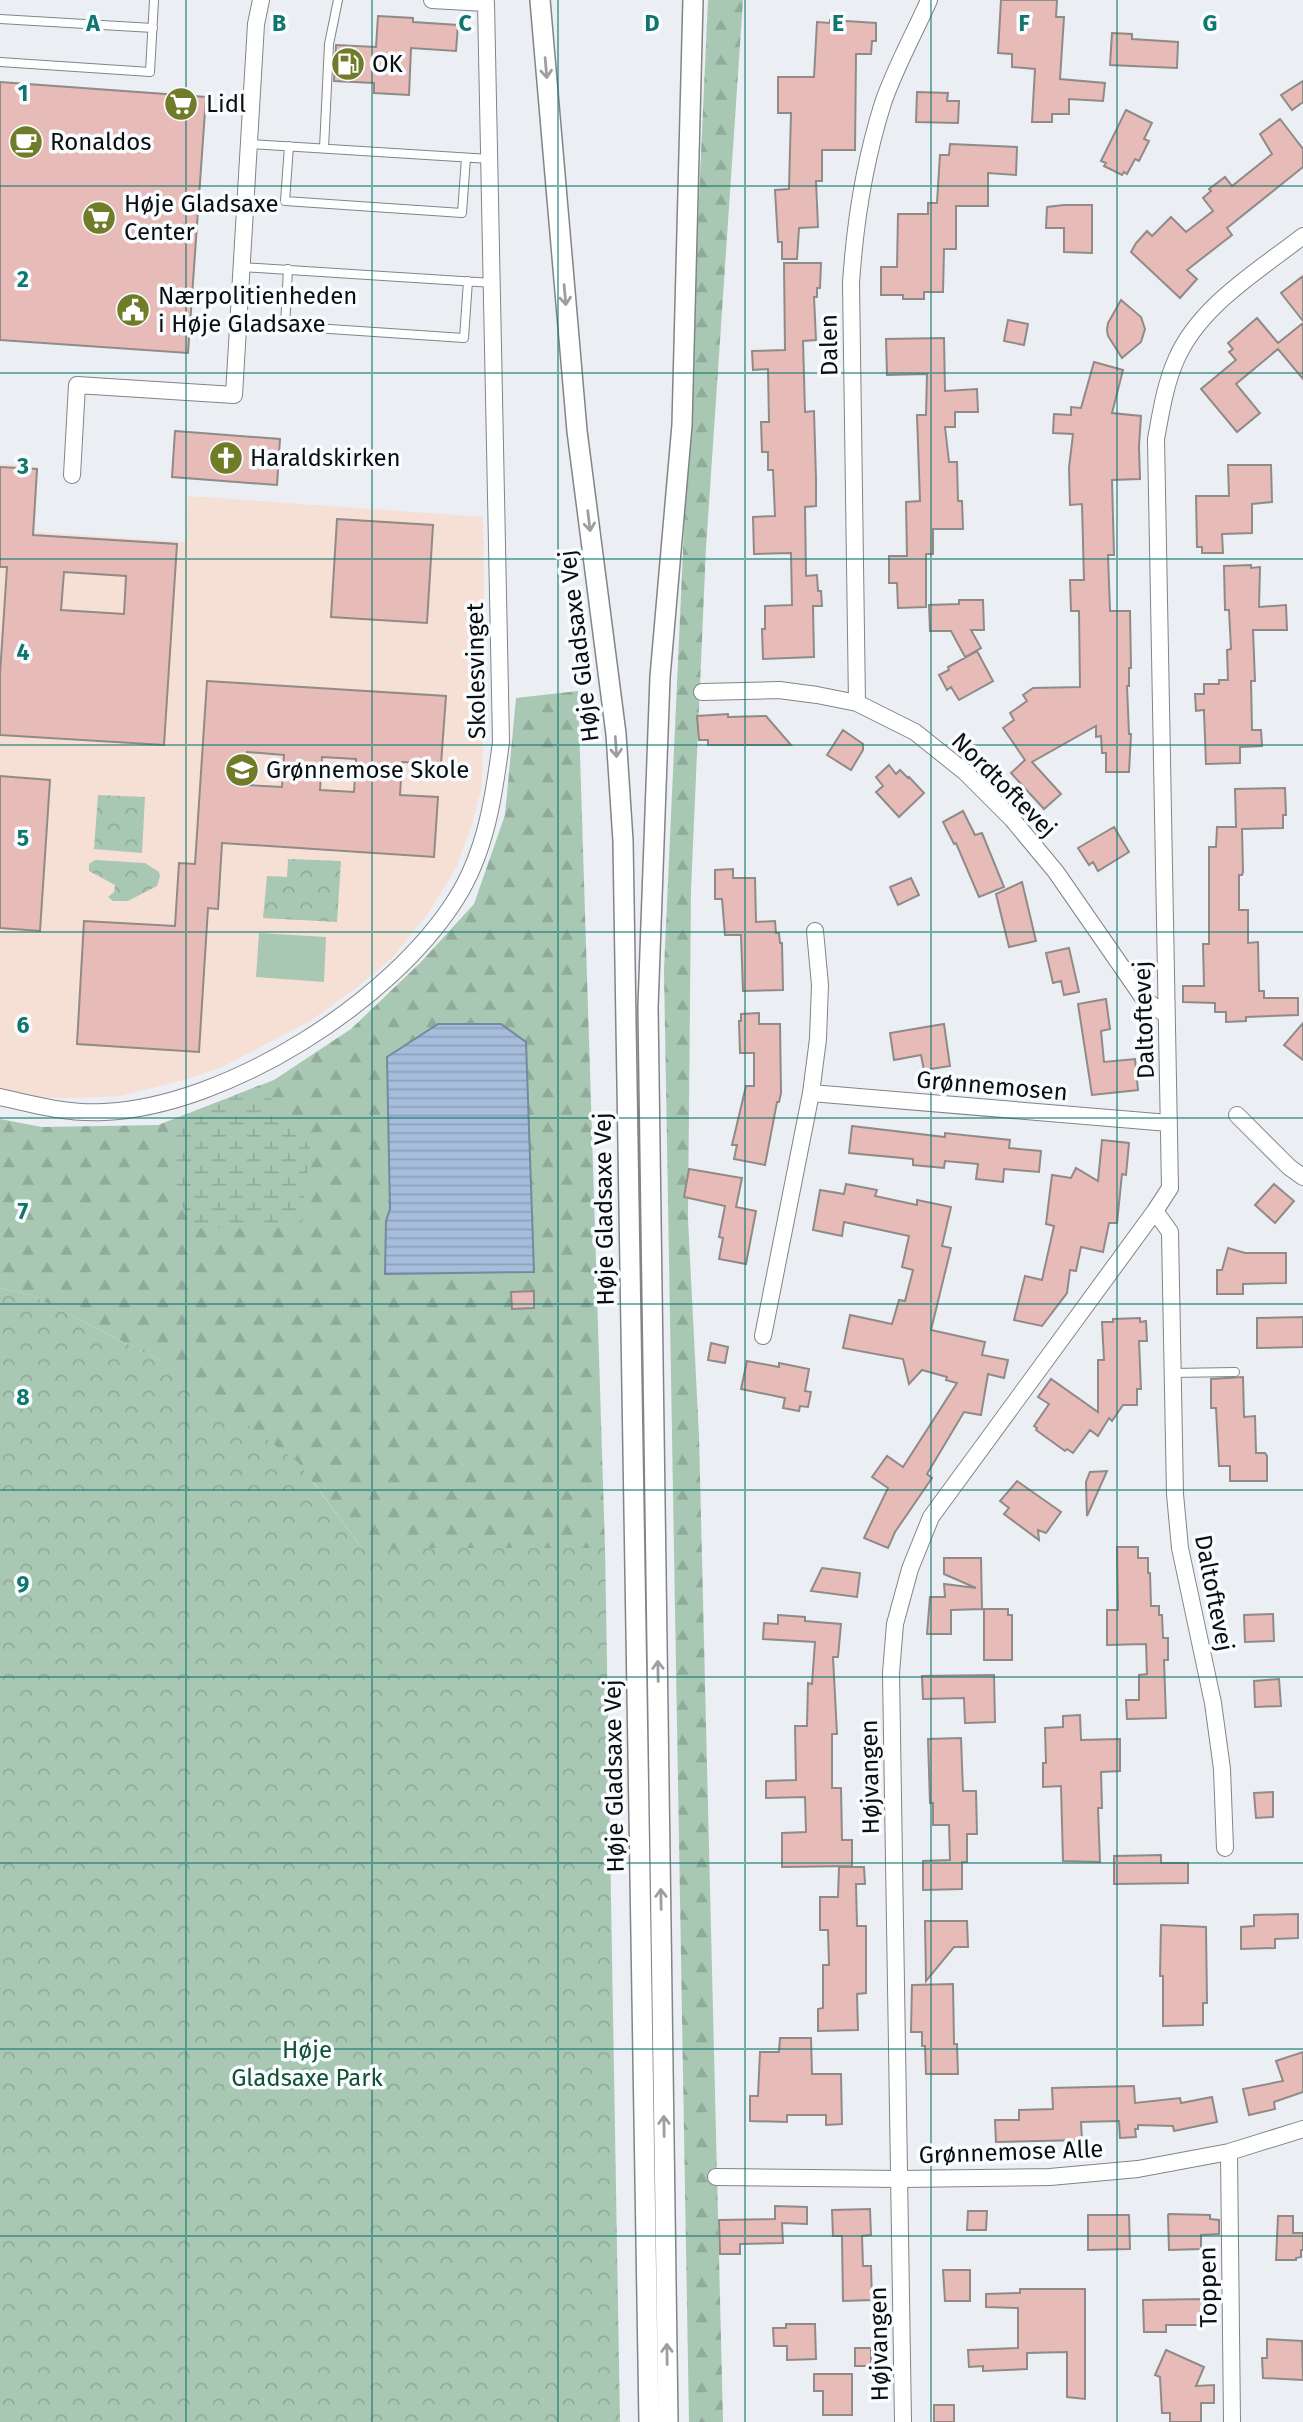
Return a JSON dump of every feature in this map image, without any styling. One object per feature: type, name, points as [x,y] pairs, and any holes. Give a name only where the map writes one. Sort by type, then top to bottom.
[{"type":"street","points":[[72,475],[77,385],[234,394],[251,144],[256,24],[261,0]]},
{"type":"street","name":"Skolesvinget","points":[[0,1097],[54,1110],[105,1112],[161,1103],[230,1080],[298,1045],[366,996],[420,948],[457,898],[477,856],[494,802],[501,742],[486,3],[432,0]]},
{"type":"street","points":[[534,0],[542,23]]},
{"type":"street","name":"Høje Gladsaxe Vej","points":[[540,0],[577,431],[616,734],[623,841],[649,2422]]},
{"type":"street","name":"Høje Gladsaxe Vej","points":[[668,2422],[648,1007],[660,677],[682,425],[693,0]]},
{"type":"street","name":"Dalen","points":[[857,704],[851,283],[855,229],[865,167],[884,101],[929,0]]},
{"type":"street","name":"Daltoftevej","points":[[1225,1848],[1222,1769],[1213,1703],[1180,1548],[1175,1494],[1170,1232],[1156,1211],[1170,1188],[1170,1123],[1165,1014],[1156,439],[1162,405],[1176,359],[1194,329],[1226,295],[1303,236]]},
{"type":"street","name":"Nordtoftevej","points":[[702,692],[779,690],[817,695],[857,704],[915,732],[965,772],[1012,818],[1056,872],[1144,999],[1165,1014]]},
{"type":"street","points":[[763,1336],[811,1093],[818,1039],[820,985],[815,931]]},
{"type":"street","name":"Grønnemosen","points":[[811,1093],[1170,1123]]},
{"type":"street","points":[[1237,1115],[1289,1167],[1303,1177]]},
{"type":"street","name":"Højvangen","points":[[903,2422],[891,1673],[895,1624],[910,1569],[932,1517],[1156,1211]]},
{"type":"street","name":"Grønnemose Alle","points":[[716,2178],[900,2179],[1063,2175],[1138,2169],[1229,2152],[1303,2129]]},
{"type":"street","name":"Toppen","points":[[1229,2152],[1232,2422]]},
{"type":"lane","points":[[0,62],[150,72],[154,0]]},
{"type":"lane","points":[[324,148],[330,44],[338,0]]},
{"type":"lane","points":[[0,19],[153,28]]},
{"type":"lane","points":[[251,144],[490,159]]},
{"type":"lane","points":[[289,146],[285,201],[462,213],[466,158]]},
{"type":"lane","points":[[242,267],[493,283]]},
{"type":"lane","points":[[288,269],[285,326],[340,330],[464,338],[468,281]]},
{"type":"lane","points":[[1172,1373],[1235,1372]]},
{"type":"shaded area","name":"Grønnemose Skole","points":[[0,464],[38,467],[35,532],[186,542],[188,496],[483,517],[485,676],[482,785],[472,824],[456,868],[427,915],[392,958],[310,1021],[222,1067],[120,1096],[34,1097],[0,1088]]},
{"type":"green space","points":[[708,0],[743,0],[706,548],[691,890],[688,1219],[699,1436],[723,2422],[689,2422],[664,970]]},
{"type":"green space","points":[[578,691],[605,1548],[362,1548],[314,1483],[157,1359],[31,1295],[0,1288],[0,1119],[42,1127],[158,1125],[274,1080],[351,1029],[420,963],[474,904],[505,815],[516,698]]},
{"type":"green space","points":[[98,795],[145,797],[142,853],[94,849]]},
{"type":"green space","points":[[288,859],[341,861],[337,922],[263,918],[267,876],[287,877]]},
{"type":"green space","points":[[95,860],[145,863],[159,872],[157,886],[128,901],[113,901],[108,897],[114,892],[115,885],[89,871],[89,864]]},
{"type":"green space","points":[[259,933],[326,937],[324,982],[256,977]]},
{"type":"green space","points":[[260,1085],[310,1147],[301,1227],[192,1228],[176,1191],[177,1121]]},
{"type":"green space","name":"Høje Gladsaxe Park","points":[[0,1288],[31,1295],[157,1359],[298,1462],[362,1548],[605,1548],[620,2422],[0,2422]]},
{"type":"water","points":[[438,1024],[501,1024],[526,1042],[534,1272],[385,1274],[386,1221],[390,1209],[387,1057]]},
{"type":"building","points":[[1001,0],[1057,0],[1056,17],[1064,17],[1060,79],[1105,83],[1103,101],[1069,99],[1069,114],[1052,114],[1052,122],[1032,122],[1035,69],[1012,67],[1012,54],[998,53]]},
{"type":"building","points":[[378,16],[458,25],[456,51],[411,48],[409,95],[374,93],[374,83],[334,81],[336,45],[376,47]]},
{"type":"building","points":[[830,20],[876,23],[876,41],[872,41],[871,54],[856,54],[855,150],[822,150],[822,181],[816,181],[818,227],[799,228],[797,259],[782,259],[782,242],[778,242],[775,190],[789,189],[791,113],[778,113],[778,77],[814,77],[817,22],[830,23]]},
{"type":"building","points":[[1112,33],[1132,34],[1132,39],[1178,42],[1177,68],[1110,65]]},
{"type":"building","points":[[1303,81],[1303,102],[1292,110],[1281,95]]},
{"type":"building","name":"Høje Gladsaxe Center","points":[[0,82],[206,97],[188,353],[0,340]]},
{"type":"building","points":[[917,92],[948,93],[947,101],[959,101],[958,123],[916,122]]},
{"type":"building","points":[[1126,110],[1152,123],[1144,139],[1149,141],[1139,161],[1135,159],[1127,174],[1124,172],[1122,175],[1104,166],[1106,163],[1101,161]]},
{"type":"building","points":[[1280,119],[1303,149],[1303,167],[1227,228],[1232,235],[1187,270],[1197,279],[1180,298],[1131,252],[1136,243],[1147,231],[1152,236],[1171,217],[1186,232],[1213,211],[1203,198],[1211,191],[1209,189],[1225,177],[1232,186],[1272,154],[1260,134]]},
{"type":"building","points":[[950,144],[1017,147],[1016,175],[988,173],[988,206],[956,206],[956,249],[944,249],[943,292],[924,292],[924,299],[881,295],[881,267],[897,267],[898,214],[928,214],[928,203],[937,203],[940,155],[949,155]]},
{"type":"building","points":[[1092,205],[1092,253],[1064,252],[1064,228],[1046,228],[1047,207]]},
{"type":"building","points":[[784,263],[821,263],[820,288],[817,288],[817,297],[814,297],[816,340],[803,341],[805,412],[814,411],[816,479],[816,506],[805,507],[806,576],[817,575],[822,606],[813,606],[814,657],[763,659],[762,629],[765,629],[765,606],[792,605],[791,553],[754,554],[753,517],[775,516],[773,470],[768,470],[768,452],[762,452],[761,422],[769,422],[768,369],[753,370],[752,351],[785,350]]},
{"type":"building","points":[[1303,276],[1303,321],[1281,293]]},
{"type":"building","points":[[1121,300],[1141,317],[1145,329],[1141,342],[1122,358],[1107,330]]},
{"type":"building","points":[[1257,318],[1278,343],[1303,323],[1303,379],[1278,349],[1236,384],[1260,413],[1237,432],[1201,389],[1236,360],[1229,352],[1233,349],[1228,343]]},
{"type":"building","points":[[1008,320],[1028,324],[1024,345],[1004,341]]},
{"type":"building","points":[[944,338],[945,391],[977,389],[978,412],[955,412],[955,427],[945,427],[949,462],[957,462],[958,501],[962,501],[963,529],[933,529],[933,554],[926,554],[926,607],[898,608],[897,583],[889,583],[889,556],[907,556],[906,502],[920,501],[917,415],[926,415],[927,374],[887,375],[886,339]]},
{"type":"building","points":[[1094,362],[1123,370],[1112,413],[1141,416],[1140,479],[1112,480],[1114,555],[1108,555],[1110,611],[1130,611],[1131,668],[1127,686],[1131,734],[1129,772],[1106,772],[1106,753],[1102,753],[1101,736],[1096,737],[1096,726],[1032,762],[1061,794],[1044,809],[1011,773],[1025,760],[1003,728],[1014,720],[1010,713],[1027,701],[1023,695],[1033,688],[1080,687],[1079,611],[1071,611],[1070,580],[1084,580],[1082,504],[1070,505],[1069,468],[1073,434],[1053,433],[1054,414],[1071,415],[1071,407],[1081,408]]},
{"type":"building","name":"Haraldskirken","points":[[175,431],[280,439],[277,485],[172,477]]},
{"type":"building","points":[[1228,465],[1271,465],[1272,502],[1252,504],[1252,533],[1222,534],[1223,553],[1202,553],[1202,547],[1197,547],[1196,496],[1229,496]]},
{"type":"building","points":[[0,467],[37,469],[33,535],[177,544],[164,745],[0,735],[0,674],[7,567],[0,567]],"holes":[[[64,572],[126,576],[124,614],[61,610]]]},
{"type":"building","points":[[337,519],[433,525],[427,623],[331,617]]},
{"type":"building","points":[[1251,565],[1251,568],[1260,567],[1259,607],[1286,605],[1287,630],[1253,630],[1255,681],[1251,681],[1252,730],[1261,730],[1262,746],[1240,747],[1240,763],[1206,764],[1204,710],[1196,711],[1195,694],[1204,694],[1204,684],[1219,684],[1219,680],[1228,680],[1227,650],[1231,649],[1229,610],[1225,610],[1224,566]]},
{"type":"building","points":[[959,600],[983,600],[984,630],[971,630],[981,648],[965,657],[951,631],[930,631],[929,605],[959,604]]},
{"type":"building","points":[[977,651],[993,681],[959,700],[951,687],[947,690],[939,675]]},
{"type":"building","points":[[207,681],[446,696],[441,764],[402,762],[400,795],[438,797],[434,857],[222,843],[218,909],[208,908],[199,1052],[77,1044],[84,921],[175,926],[179,863],[195,864]],"holes":[[[247,752],[284,755],[282,787],[245,785]],[[322,757],[356,759],[354,792],[320,790]]]},
{"type":"building","points":[[728,714],[728,717],[766,716],[791,745],[708,745],[708,740],[699,740],[697,716]]},
{"type":"building","points":[[843,730],[863,744],[863,750],[851,770],[827,755]]},
{"type":"building","points":[[889,765],[896,774],[900,770],[909,777],[924,793],[899,817],[876,792],[883,786],[876,777]]},
{"type":"building","points":[[0,776],[50,780],[40,931],[0,928]]},
{"type":"building","points":[[1285,788],[1286,815],[1283,815],[1283,828],[1242,829],[1243,872],[1239,875],[1239,910],[1248,910],[1248,943],[1258,942],[1259,991],[1264,991],[1264,998],[1298,998],[1298,1015],[1246,1017],[1246,1021],[1226,1022],[1226,1012],[1215,1012],[1215,1003],[1183,1002],[1183,986],[1204,986],[1203,944],[1209,944],[1209,847],[1216,847],[1217,827],[1236,827],[1235,789]]},
{"type":"building","points":[[963,811],[975,835],[982,833],[1004,887],[979,897],[956,843],[954,844],[943,822]]},
{"type":"building","points":[[1114,827],[1129,852],[1098,871],[1093,862],[1089,865],[1078,848]]},
{"type":"building","points":[[733,869],[733,878],[755,878],[756,922],[775,921],[776,933],[779,933],[782,943],[783,990],[743,991],[741,935],[725,935],[722,899],[715,899],[715,870]]},
{"type":"building","points":[[911,878],[919,895],[898,905],[890,887]]},
{"type":"building","points":[[1022,882],[1036,941],[1009,947],[996,894]]},
{"type":"building","points":[[1069,948],[1079,992],[1064,995],[1061,981],[1053,983],[1046,953]]},
{"type":"building","points":[[1106,999],[1110,1029],[1101,1031],[1104,1062],[1135,1059],[1138,1090],[1092,1095],[1078,1004]]},
{"type":"building","points":[[759,1013],[759,1024],[780,1024],[781,1093],[765,1165],[734,1159],[737,1145],[732,1145],[746,1086],[754,1086],[754,1053],[740,1053],[739,1021],[741,1014]]},
{"type":"building","points":[[1303,1023],[1303,1060],[1284,1045]]},
{"type":"building","points":[[944,1024],[950,1066],[924,1070],[921,1055],[894,1060],[890,1033]]},
{"type":"building","points":[[852,1126],[945,1137],[945,1133],[1010,1140],[1009,1148],[1041,1151],[1039,1172],[1004,1169],[1003,1182],[976,1179],[978,1164],[945,1161],[944,1168],[913,1165],[913,1159],[849,1153]]},
{"type":"building","points":[[1102,1140],[1129,1143],[1126,1175],[1122,1174],[1117,1223],[1109,1223],[1103,1252],[1081,1247],[1076,1271],[1070,1270],[1067,1293],[1042,1326],[1014,1320],[1025,1276],[1042,1280],[1054,1226],[1046,1224],[1052,1175],[1071,1178],[1076,1168],[1098,1181]]},
{"type":"building","points":[[689,1169],[742,1178],[736,1207],[756,1211],[746,1264],[719,1259],[723,1238],[719,1237],[725,1206],[684,1197]]},
{"type":"building","points":[[846,1184],[877,1190],[875,1196],[917,1205],[917,1200],[951,1207],[942,1246],[951,1248],[931,1330],[985,1342],[982,1355],[1008,1360],[1004,1378],[988,1374],[981,1415],[964,1412],[927,1474],[932,1478],[895,1532],[888,1548],[864,1538],[888,1488],[872,1477],[887,1456],[903,1467],[957,1383],[946,1380],[947,1377],[922,1370],[909,1384],[903,1359],[843,1348],[850,1315],[892,1324],[899,1300],[905,1301],[913,1270],[902,1267],[909,1236],[844,1222],[842,1236],[813,1230],[820,1190],[844,1194]]},
{"type":"building","points":[[1274,1184],[1294,1201],[1275,1223],[1255,1205]]},
{"type":"building","points":[[1228,1248],[1245,1253],[1286,1253],[1286,1283],[1243,1284],[1243,1294],[1217,1294],[1217,1270],[1222,1270]]},
{"type":"building","points":[[534,1291],[534,1308],[512,1309],[511,1292]]},
{"type":"building","points":[[1303,1317],[1303,1347],[1257,1348],[1257,1318]]},
{"type":"building","points":[[1140,1318],[1140,1322],[1146,1321],[1147,1341],[1139,1341],[1141,1389],[1137,1389],[1137,1405],[1123,1405],[1112,1421],[1109,1418],[1098,1436],[1090,1430],[1073,1453],[1067,1449],[1065,1451],[1036,1430],[1034,1426],[1049,1404],[1038,1397],[1051,1379],[1098,1412],[1098,1360],[1104,1360],[1102,1322]]},
{"type":"building","points":[[711,1343],[728,1347],[725,1363],[708,1360]]},
{"type":"building","points":[[747,1361],[779,1367],[779,1363],[809,1369],[805,1391],[811,1392],[808,1407],[800,1406],[799,1411],[783,1408],[785,1398],[741,1389]]},
{"type":"building","points":[[1243,1377],[1244,1417],[1255,1416],[1256,1453],[1265,1453],[1267,1456],[1267,1481],[1230,1481],[1230,1466],[1219,1466],[1216,1408],[1211,1408],[1211,1379]]},
{"type":"building","points":[[1107,1471],[1087,1516],[1086,1482],[1090,1472]]},
{"type":"building","points":[[1017,1481],[1061,1512],[1046,1533],[1038,1530],[1039,1540],[1004,1514],[1009,1508],[1000,1501]]},
{"type":"building","points":[[1117,1547],[1138,1547],[1138,1558],[1148,1558],[1151,1606],[1159,1606],[1163,1638],[1168,1638],[1168,1660],[1164,1660],[1166,1718],[1127,1719],[1126,1700],[1139,1700],[1139,1675],[1147,1674],[1146,1644],[1107,1645],[1107,1610],[1118,1610]]},
{"type":"building","points":[[944,1558],[981,1558],[982,1609],[951,1610],[951,1634],[927,1634],[930,1597],[945,1597],[944,1584],[976,1588],[944,1574]]},
{"type":"building","points":[[822,1568],[860,1573],[857,1597],[811,1591]]},
{"type":"building","points":[[984,1609],[1008,1609],[1008,1615],[1012,1615],[1012,1660],[984,1660]]},
{"type":"building","points":[[1273,1614],[1274,1641],[1245,1642],[1244,1615]]},
{"type":"building","points":[[778,1615],[805,1617],[805,1621],[841,1624],[838,1657],[833,1657],[837,1734],[832,1734],[832,1788],[841,1788],[842,1840],[852,1840],[852,1866],[782,1867],[782,1833],[806,1832],[805,1797],[766,1798],[766,1781],[796,1780],[795,1726],[807,1726],[808,1683],[812,1684],[815,1642],[763,1639],[764,1623],[778,1624]]},
{"type":"building","points":[[994,1675],[995,1722],[965,1723],[964,1698],[923,1699],[922,1676]]},
{"type":"building","points":[[1279,1679],[1281,1706],[1255,1707],[1254,1681]]},
{"type":"building","points":[[1080,1715],[1081,1740],[1120,1739],[1120,1771],[1101,1772],[1102,1808],[1098,1808],[1100,1862],[1063,1861],[1061,1786],[1043,1787],[1043,1763],[1046,1763],[1045,1728],[1063,1727],[1063,1716]]},
{"type":"building","points":[[961,1738],[963,1791],[976,1791],[977,1834],[967,1834],[967,1862],[962,1862],[962,1889],[923,1890],[923,1861],[950,1860],[949,1825],[933,1825],[928,1739]]},
{"type":"building","points":[[1273,1792],[1273,1817],[1256,1818],[1254,1793]]},
{"type":"building","points":[[1161,1855],[1161,1863],[1188,1863],[1188,1883],[1114,1884],[1114,1856]]},
{"type":"building","points":[[839,1867],[864,1867],[865,1884],[856,1884],[857,1926],[866,1926],[866,1993],[857,1994],[858,2030],[818,2031],[818,2009],[823,2008],[823,1965],[829,1965],[828,1930],[820,1930],[820,1897],[838,1897]]},
{"type":"building","points":[[1298,1914],[1298,1938],[1275,1939],[1275,1948],[1241,1949],[1241,1927],[1254,1926],[1254,1915]]},
{"type":"building","points":[[925,1921],[967,1921],[968,1947],[954,1947],[926,1981]]},
{"type":"building","points":[[1161,1925],[1206,1927],[1207,2003],[1203,2003],[1203,2025],[1163,2026]]},
{"type":"building","points":[[953,1984],[954,2044],[957,2044],[958,2074],[926,2074],[922,2032],[911,2032],[912,1985]]},
{"type":"building","points":[[780,2038],[811,2038],[812,2074],[841,2074],[842,2124],[826,2125],[826,2115],[787,2115],[787,2122],[750,2121],[750,2096],[758,2096],[760,2052],[779,2052]]},
{"type":"building","points":[[1303,2052],[1303,2092],[1274,2102],[1275,2109],[1249,2115],[1243,2089],[1283,2081],[1276,2061]]},
{"type":"building","points":[[1134,2086],[1135,2103],[1180,2098],[1181,2103],[1212,2097],[1217,2122],[1174,2131],[1173,2126],[1138,2125],[1138,2129],[1135,2129],[1136,2137],[1120,2138],[1119,2121],[1081,2122],[1082,2140],[996,2142],[995,2120],[1019,2120],[1019,2110],[1053,2109],[1052,2088]]},
{"type":"building","points":[[775,2206],[807,2207],[807,2224],[782,2223],[783,2243],[740,2244],[740,2254],[720,2254],[719,2220],[775,2219]]},
{"type":"building","points":[[870,2209],[871,2235],[862,2236],[863,2266],[871,2266],[872,2300],[843,2301],[842,2236],[833,2236],[832,2210]]},
{"type":"building","points":[[968,2211],[987,2211],[986,2230],[967,2230]]},
{"type":"building","points":[[1169,2214],[1210,2215],[1210,2219],[1219,2220],[1219,2234],[1201,2235],[1201,2249],[1169,2250]]},
{"type":"building","points":[[1088,2215],[1129,2215],[1130,2249],[1088,2250]]},
{"type":"building","points":[[1278,2216],[1293,2216],[1293,2233],[1303,2233],[1303,2250],[1301,2257],[1296,2260],[1276,2260]]},
{"type":"building","points":[[943,2270],[970,2270],[970,2301],[945,2301]]},
{"type":"building","points":[[1020,2289],[1085,2289],[1085,2399],[1067,2397],[1067,2352],[1027,2353],[1027,2369],[983,2371],[983,2366],[969,2367],[968,2350],[1018,2348],[1018,2308],[986,2307],[986,2294],[1020,2293]]},
{"type":"building","points":[[1203,2299],[1203,2325],[1166,2325],[1166,2332],[1144,2332],[1143,2300]]},
{"type":"building","points":[[786,2324],[815,2324],[816,2359],[787,2360],[787,2346],[774,2346],[773,2328],[786,2328]]},
{"type":"building","points":[[1267,2339],[1302,2341],[1303,2380],[1263,2378],[1262,2358],[1267,2358]]},
{"type":"building","points":[[855,2348],[871,2348],[871,2366],[855,2366]]},
{"type":"building","points":[[1166,2350],[1204,2367],[1196,2386],[1214,2385],[1214,2403],[1201,2403],[1201,2422],[1170,2422],[1170,2413],[1162,2413],[1160,2377],[1155,2375]]},
{"type":"building","points":[[814,2374],[852,2374],[852,2415],[823,2415],[823,2391],[814,2391]]},
{"type":"building","points":[[934,2405],[954,2405],[954,2422],[934,2422]]},
{"type":"place","name":"OK","points":[[348,64]]},
{"type":"place","name":"Lidl","points":[[181,104]]},
{"type":"place","name":"Ronaldos","points":[[26,142]]},
{"type":"place","name":"Høje Gladsaxe Center","points":[[99,218]]},
{"type":"place","name":"Nærpolitienheden i Høje Gladsaxe","points":[[133,310]]},
{"type":"place","name":"Haraldskirken","points":[[226,458]]},
{"type":"place","name":"Grønnemose Skole","points":[[242,770]]}]
